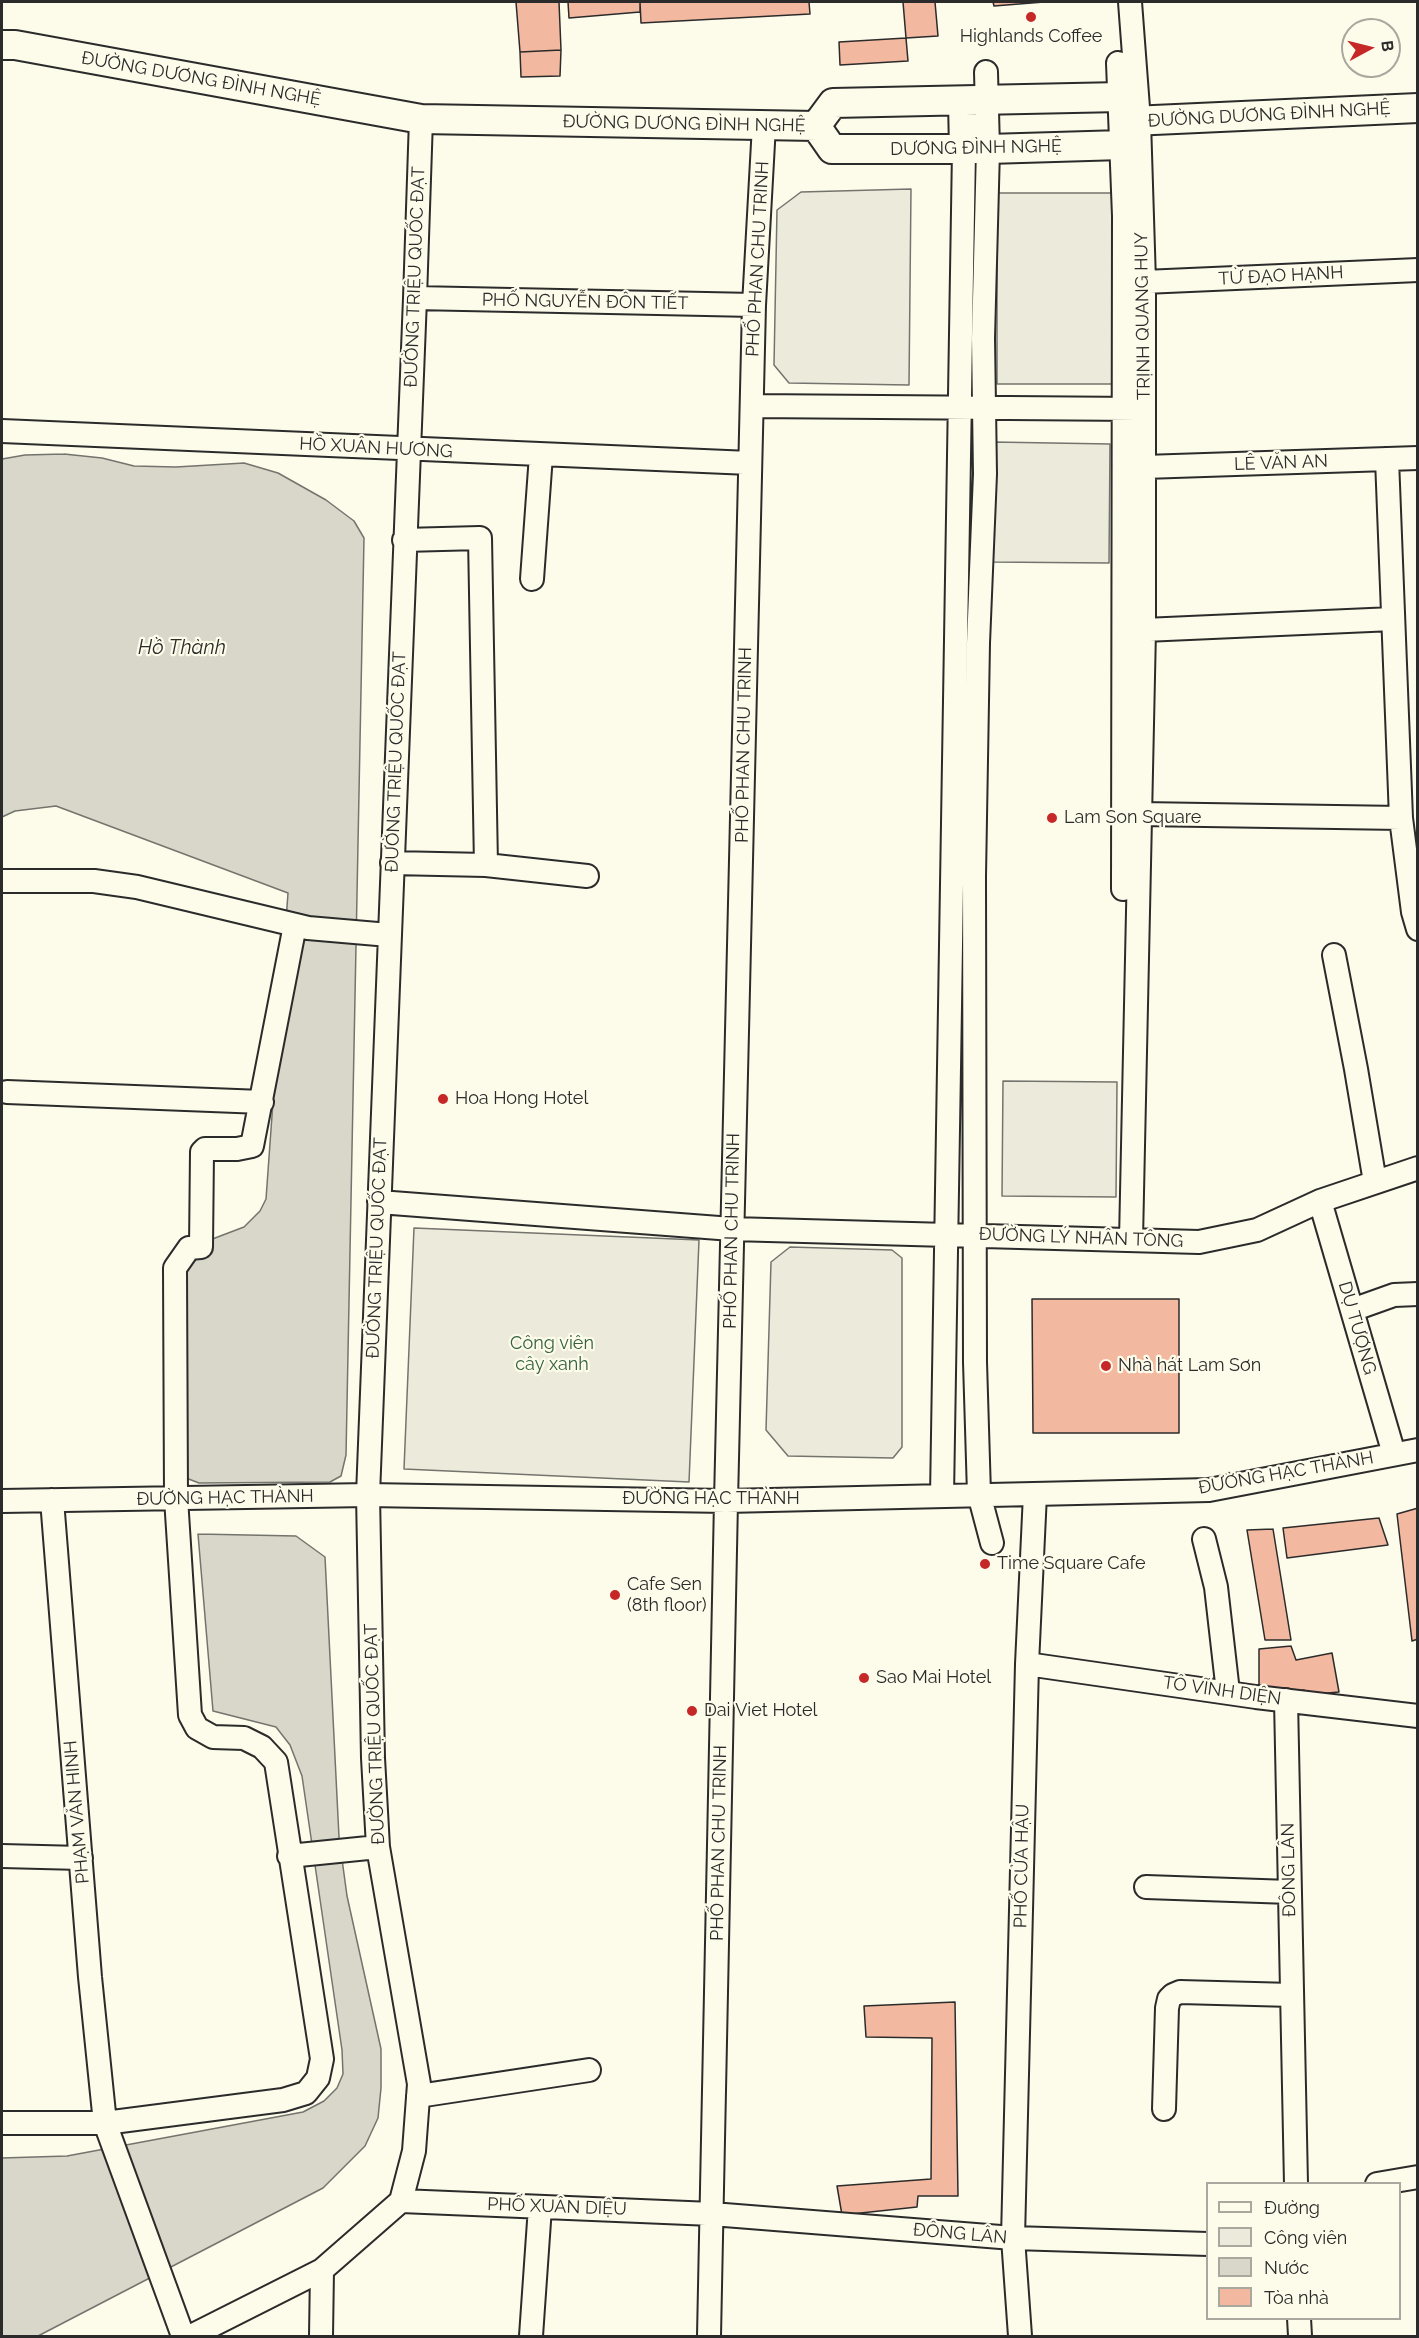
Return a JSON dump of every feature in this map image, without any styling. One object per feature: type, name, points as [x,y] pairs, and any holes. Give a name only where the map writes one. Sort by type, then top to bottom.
[{"type":"main road","name":"ĐƯỜNG DƯƠNG ĐÌNH NGHỆ","points":[[2,45],[15,45],[421,119],[816,126],[833,103],[976,101],[1128,121],[1418,108]]},
{"type":"main road","points":[[976,101],[976,149]]},
{"type":"main road","name":"DƯƠNG ĐÌNH NGHỆ","points":[[816,126],[832,149],[976,149],[1128,121]]},
{"type":"street","name":"TRỊNH QUANG HUY","points":[[1125,1243],[1144,630],[1144,467],[1134,409],[1144,282],[1128,121],[1130,2]]},
{"type":"street","points":[[1118,63],[1128,121],[1134,409],[1125,1243]]},
{"type":"street","points":[[976,101],[986,72]]},
{"type":"street","name":"ĐƯỜNG TRIỆU QUỐC ĐẠT","points":[[401,2201],[414,2151],[419,2084],[367,1848],[373,1758],[368,1495],[379,1203],[379,934],[392,863],[416,298],[421,119]]},
{"type":"street","name":"PHỐ PHAN CHU TRINH","points":[[709,2337],[750,464],[754,306],[764,125]]},
{"type":"street","points":[[942,1496],[959,408],[976,149]]},
{"type":"street","points":[[976,149],[985,408],[974,876],[975,1362],[979,1494],[992,1543]]},
{"type":"street","name":"TỪ ĐẠO HẠNH","points":[[1144,282],[1418,270]]},
{"type":"street","name":"PHỐ NGUYỄN ĐÔN TIẾT","points":[[416,298],[754,306]]},
{"type":"street","points":[[752,406],[1134,409]]},
{"type":"street","name":"HỒ XUÂN HƯƠNG","points":[[2,431],[750,464]]},
{"type":"street","points":[[532,579],[541,455]]},
{"type":"street","name":"LÊ VĂN AN","points":[[1144,467],[1418,458]]},
{"type":"street","points":[[1387,459],[1401,818],[1413,912],[1418,929]]},
{"type":"street","points":[[405,540],[480,538],[486,865]]},
{"type":"street","points":[[1144,630],[1394,619]]},
{"type":"street","points":[[1140,814],[1401,818]]},
{"type":"street","points":[[392,863],[486,865],[587,876]]},
{"type":"street","points":[[2,881],[94,881],[117,884],[302,927],[379,934]]},
{"type":"street","points":[[2,2123],[105,2123],[283,2100],[306,2093],[318,2078],[321,2060],[276,1762],[262,1747],[244,1738],[213,1737],[197,1728],[190,1715],[176,1498],[175,1268],[189,1248],[201,1247],[202,1152],[210,1148],[237,1149],[252,1146],[302,927]]},
{"type":"street","points":[[1334,955],[1375,1182]]},
{"type":"street","points":[[8,1092],[262,1102]]},
{"type":"street","name":"ĐƯỜNG LÝ NHÂN TÔNG","points":[[379,1203],[732,1229],[976,1234],[1125,1243],[1199,1242],[1257,1230],[1320,1201],[1418,1168]]},
{"type":"street","name":"DỤ TƯỢNG","points":[[1320,1201],[1395,1454]]},
{"type":"street","points":[[1352,1310],[1394,1296],[1418,1294]]},
{"type":"street","name":"ĐƯỜNG HẠC THÀNH","points":[[2,1501],[368,1495],[726,1501],[1209,1490],[1418,1450]]},
{"type":"street","name":"PHỐ CỬA HẬU","points":[[1020,2337],[1013,2238],[1027,1664],[1035,1494]]},
{"type":"street","name":"PHẠM VĂN HINH","points":[[52,1500],[105,2123],[183,2337]]},
{"type":"street","points":[[1204,1539],[1216,1587],[1228,1692]]},
{"type":"street","name":"TÔ VĨNH DIỆN","points":[[1027,1664],[1418,1716]]},
{"type":"street","name":"ĐÔNG LÂN","points":[[1286,1700],[1296,2182]]},
{"type":"street","points":[[289,1856],[367,1848]]},
{"type":"street","points":[[2,1856],[81,1858]]},
{"type":"street","points":[[1146,1887],[1290,1892]]},
{"type":"street","points":[[1164,2109],[1167,2008],[1173,1995],[1180,1992],[1292,1995]]},
{"type":"street","points":[[418,2096],[589,2070]]},
{"type":"street","points":[[1389,2182],[1418,2177]]},
{"type":"street","points":[[191,2337],[322,2270],[401,2201]]},
{"type":"street","name":"PHỐ XUÂN DIỆU","points":[[401,2201],[712,2214]]},
{"type":"street","points":[[531,2337],[540,2207]]},
{"type":"street","name":"ĐÔNG LÂN","points":[[712,2214],[1013,2238],[1206,2244]]},
{"type":"street","points":[[321,2337],[322,2270]]},
{"type":"street","points":[[1299,2320],[1300,2337]]},
{"type":"green space","points":[[911,189],[909,385],[789,383],[774,365],[777,210],[801,192]]},
{"type":"green space","points":[[997,193],[1118,193],[1118,384],[997,384]]},
{"type":"green space","points":[[993,442],[1110,444],[1109,563],[991,562]]},
{"type":"green space","points":[[1003,1081],[1117,1082],[1116,1197],[1002,1196]]},
{"type":"green space","name":"Công viên cây xanh","points":[[414,1228],[699,1240],[689,1482],[404,1469]]},
{"type":"green space","points":[[790,1247],[892,1250],[902,1258],[902,1447],[893,1458],[788,1456],[766,1430],[771,1262]]},
{"type":"water","name":"Hồ Thành","points":[[64,454],[102,458],[134,466],[176,467],[244,463],[278,473],[326,500],[354,521],[364,538],[346,1455],[341,1476],[330,1482],[199,1483],[186,1478],[186,1249],[244,1227],[260,1211],[266,1199],[288,893],[56,806],[15,811],[2,817],[2,459],[25,455]]},
{"type":"water","points":[[198,1534],[296,1536],[325,1557],[339,1837],[347,1896],[381,2049],[378,2118],[365,2146],[323,2188],[38,2336],[2,2336],[2,2158],[67,2156],[303,2112],[324,2101],[337,2088],[343,2074],[342,2050],[302,1776],[290,1745],[276,1727],[213,1711]]},
{"type":"building","points":[[516,2],[559,2],[561,50],[520,52]]},
{"type":"building","points":[[568,2],[640,2],[640,12],[569,18]]},
{"type":"building","points":[[640,2],[809,2],[810,14],[641,23]]},
{"type":"building","points":[[903,2],[935,2],[938,36],[906,38]]},
{"type":"building","points":[[993,2],[1044,2],[994,6]]},
{"type":"building","points":[[906,38],[908,61],[840,65],[839,42]]},
{"type":"building","points":[[561,50],[560,76],[521,77],[520,52]]},
{"type":"building","name":"Nhà hát Lam Sơn","points":[[1032,1299],[1179,1299],[1179,1433],[1033,1433]]},
{"type":"building","points":[[1418,1508],[1418,1639],[1412,1641],[1397,1514]]},
{"type":"building","points":[[1379,1518],[1388,1545],[1287,1558],[1283,1528]]},
{"type":"building","points":[[1273,1529],[1291,1640],[1265,1640],[1247,1530]]},
{"type":"building","points":[[1291,1646],[1296,1660],[1332,1653],[1339,1692],[1307,1695],[1304,1690],[1287,1694],[1284,1688],[1259,1691],[1259,1649]]},
{"type":"building","points":[[955,2002],[958,2196],[918,2196],[917,2207],[842,2215],[837,2186],[931,2179],[932,2038],[866,2037],[864,2006]]},
{"type":"place","name":"Highlands Coffee","points":[[1031,17]]},
{"type":"place","name":"Lam Son Square","points":[[1052,818]]},
{"type":"place","name":"Hoa Hong Hotel","points":[[443,1099]]},
{"type":"place","name":"Nhà hát Lam Sơn","points":[[1106,1366]]},
{"type":"place","name":"Time Square Cafe","points":[[985,1564]]},
{"type":"place","name":"Cafe Sen (8th floor)","points":[[615,1595]]},
{"type":"place","name":"Sao Mai Hotel","points":[[864,1678]]},
{"type":"place","name":"Dai Viet Hotel","points":[[692,1711]]}]
